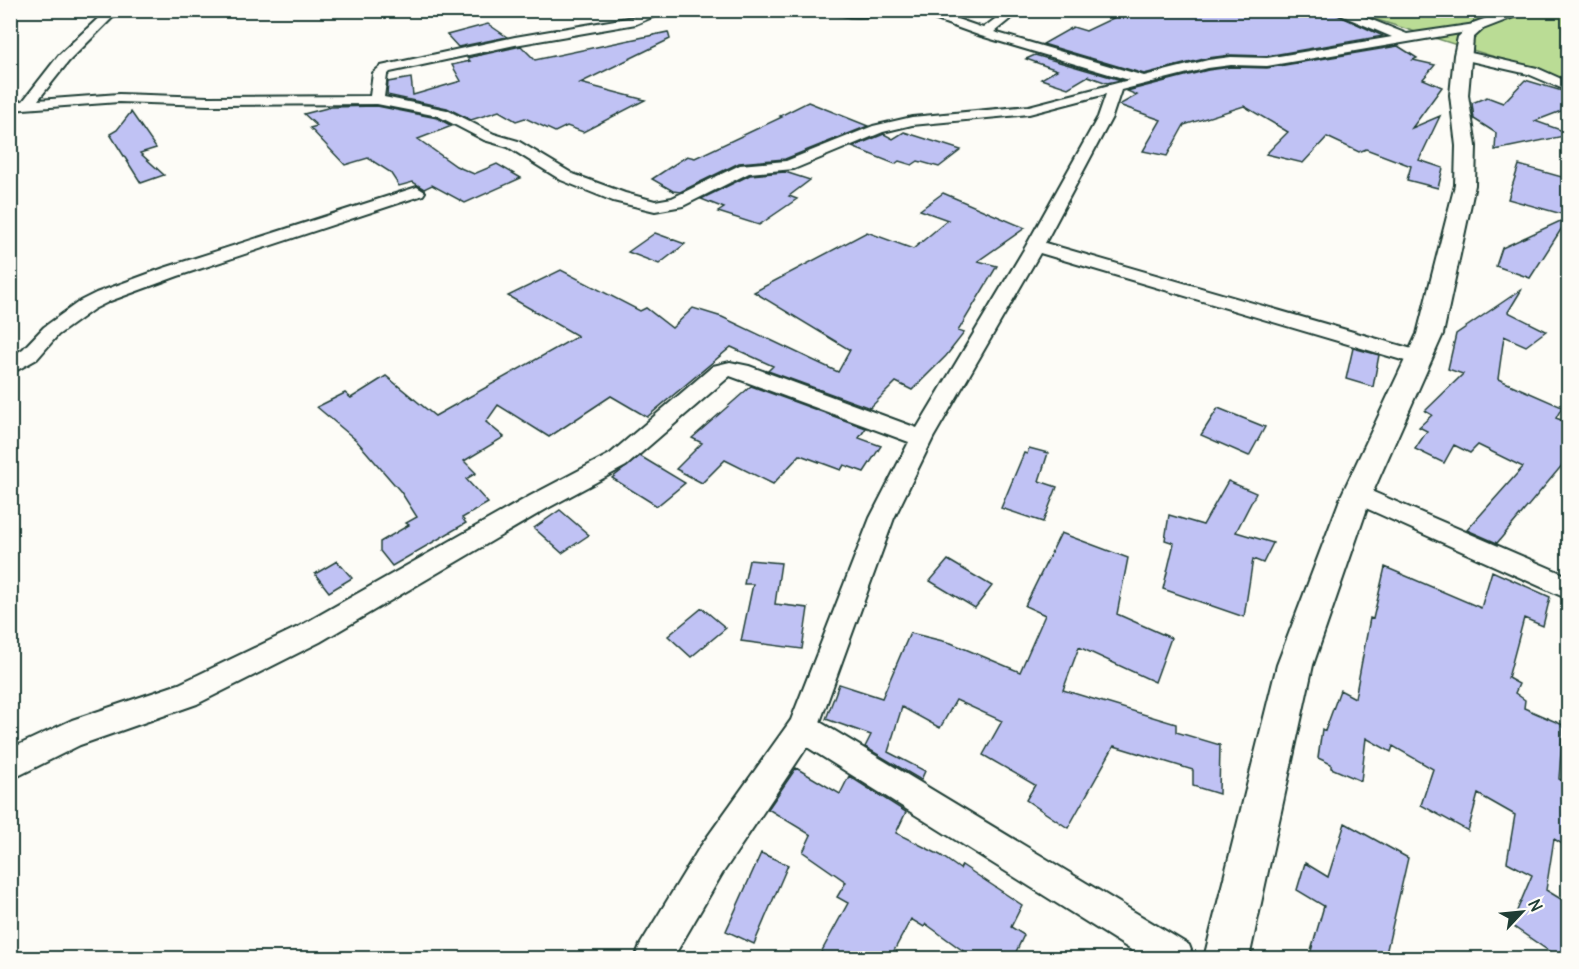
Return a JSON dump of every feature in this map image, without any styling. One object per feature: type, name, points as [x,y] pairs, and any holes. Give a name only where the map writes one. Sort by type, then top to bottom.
[{"type":"street","points":[[27,105],[63,58],[114,10]]},
{"type":"street","points":[[377,100],[380,73],[386,69],[515,41],[636,20],[663,10]]},
{"type":"street","points":[[836,10],[862,13],[881,10]]},
{"type":"street","points":[[915,10],[1146,81]]},
{"type":"street","points":[[985,33],[1015,10]]},
{"type":"street","points":[[1335,10],[1408,39]]},
{"type":"street","points":[[10,106],[119,98],[208,102],[377,100],[442,112],[489,137],[520,147],[567,177],[634,202],[655,206],[677,202],[746,168],[788,166],[833,145],[878,129],[912,121],[1029,110],[1208,64],[1237,61],[1267,62],[1408,39],[1478,26],[1525,10]]},
{"type":"street","points":[[1226,958],[1295,665],[1357,494],[1430,334],[1465,185],[1466,146],[1458,95],[1466,37],[1478,26]]},
{"type":"street","points":[[1462,55],[1532,71],[1569,87]]},
{"type":"street","points":[[653,958],[710,862],[803,728],[882,518],[922,438],[1035,246],[1105,117],[1115,89]]},
{"type":"street","points":[[10,367],[30,354],[51,331],[87,305],[103,297],[182,268],[417,192]]},
{"type":"street","points":[[1035,246],[1419,358]]},
{"type":"street","points":[[10,765],[72,734],[187,695],[310,634],[538,502],[618,459],[720,371],[742,371],[922,438]]},
{"type":"street","points":[[1357,494],[1569,588]]},
{"type":"street","points":[[803,728],[1176,958]]},
{"type":"green space","points":[[1349,11],[1568,11],[1568,80]]},
{"type":"building","points":[[1130,10],[1327,10],[1383,36],[1267,56],[1231,55],[1208,58],[1144,74],[1043,44],[1073,27],[1086,31]]},
{"type":"building","points":[[488,24],[507,37],[458,47],[447,35]]},
{"type":"building","points":[[668,32],[670,39],[580,83],[645,100],[583,132],[567,126],[555,132],[525,118],[516,121],[499,111],[471,120],[447,108],[387,95],[388,82],[411,78],[413,95],[461,81],[452,65],[470,61],[467,58],[521,46],[535,60]]},
{"type":"building","points":[[1398,46],[1417,58],[1413,60],[1435,65],[1423,79],[1442,87],[1412,128],[1440,116],[1419,160],[1443,168],[1438,188],[1407,180],[1411,166],[1366,149],[1359,152],[1327,137],[1303,163],[1266,154],[1288,132],[1244,106],[1184,125],[1167,156],[1143,151],[1161,120],[1119,105],[1137,95],[1127,91],[1208,70],[1231,67],[1267,68]]},
{"type":"building","points":[[1035,55],[1121,80],[1107,83],[1088,76],[1068,88],[1041,79],[1057,70],[1026,59]]},
{"type":"building","points":[[1525,80],[1569,93],[1569,108],[1535,121],[1569,133],[1569,135],[1495,150],[1496,133],[1474,119],[1472,103],[1487,97],[1503,103]]},
{"type":"building","points":[[808,102],[868,126],[785,159],[739,163],[680,192],[673,191],[652,179],[687,156],[695,158],[782,117],[780,116]]},
{"type":"building","points":[[377,106],[437,118],[452,126],[418,139],[456,166],[474,174],[497,164],[521,178],[465,203],[432,185],[424,189],[413,182],[399,186],[390,172],[368,158],[345,165],[310,128],[317,126],[304,114],[331,107]]},
{"type":"building","points":[[131,112],[156,148],[140,153],[164,175],[141,183],[110,134],[117,130]]},
{"type":"building","points":[[904,132],[961,150],[939,167],[918,161],[912,165],[899,161],[895,164],[852,147],[884,134],[893,139]]},
{"type":"building","points":[[1519,165],[1569,179],[1569,216],[1508,199]]},
{"type":"building","points":[[785,172],[810,180],[789,196],[797,199],[759,225],[718,212],[724,208],[701,199],[750,175]]},
{"type":"building","points":[[943,193],[1025,228],[978,261],[997,266],[958,331],[964,333],[946,356],[912,390],[896,382],[870,408],[768,371],[773,366],[731,347],[647,417],[611,396],[549,437],[498,405],[486,422],[504,437],[464,461],[476,473],[466,479],[488,503],[462,518],[466,523],[392,566],[380,551],[380,542],[409,525],[406,523],[417,517],[401,492],[356,440],[317,407],[345,393],[351,398],[386,376],[435,416],[578,336],[508,296],[561,270],[640,311],[646,308],[672,328],[693,308],[722,317],[838,372],[850,350],[754,292],[867,232],[913,249],[948,220],[920,210]]},
{"type":"building","points":[[1569,217],[1530,278],[1496,266],[1502,248]]},
{"type":"building","points":[[655,233],[685,244],[659,264],[628,252]]},
{"type":"building","points":[[1522,289],[1508,312],[1546,331],[1526,346],[1504,336],[1498,379],[1562,407],[1556,418],[1569,423],[1569,457],[1497,543],[1467,530],[1523,467],[1478,445],[1470,453],[1454,445],[1444,463],[1415,449],[1427,431],[1419,427],[1432,415],[1425,411],[1463,374],[1448,369],[1456,334]]},
{"type":"building","points":[[1353,348],[1379,355],[1373,387],[1346,379]]},
{"type":"building","points":[[751,386],[866,428],[859,438],[881,446],[864,472],[844,465],[841,470],[800,455],[773,484],[725,460],[702,483],[676,469],[702,443],[692,438]]},
{"type":"building","points":[[1218,408],[1265,427],[1249,456],[1201,435]]},
{"type":"building","points":[[1029,448],[1048,453],[1039,481],[1057,487],[1043,522],[1001,508],[1024,453],[1027,454]]},
{"type":"building","points":[[640,456],[685,483],[657,506],[612,478]]},
{"type":"building","points":[[1228,481],[1256,493],[1236,532],[1273,543],[1263,563],[1253,559],[1244,617],[1163,589],[1174,543],[1165,540],[1169,515],[1203,525]]},
{"type":"building","points":[[560,510],[589,535],[562,553],[534,528]]},
{"type":"building","points":[[1061,533],[1128,558],[1117,614],[1171,638],[1155,682],[1079,647],[1063,690],[1176,724],[1176,732],[1220,745],[1219,794],[1193,786],[1193,770],[1114,746],[1068,828],[1026,800],[1035,785],[983,755],[1002,721],[956,700],[940,728],[902,707],[888,752],[925,771],[921,780],[865,747],[871,735],[826,719],[839,684],[882,698],[910,633],[951,643],[1020,672],[1045,615],[1025,606]]},
{"type":"building","points":[[749,560],[781,563],[775,604],[808,608],[802,649],[741,641],[753,584],[744,584]]},
{"type":"building","points":[[948,560],[992,586],[975,608],[930,581]]},
{"type":"building","points":[[337,561],[352,578],[329,592],[315,574]]},
{"type":"building","points":[[1385,567],[1481,608],[1492,571],[1550,597],[1543,626],[1524,618],[1508,678],[1519,684],[1515,693],[1525,700],[1524,708],[1563,725],[1559,779],[1569,783],[1569,848],[1554,839],[1546,890],[1569,904],[1569,958],[1559,958],[1511,925],[1532,875],[1507,862],[1515,815],[1478,794],[1468,831],[1421,805],[1433,769],[1393,746],[1391,752],[1366,738],[1361,781],[1331,768],[1331,764],[1318,758],[1322,729],[1325,731],[1340,690],[1355,698],[1370,618],[1373,619]]},
{"type":"building","points":[[702,608],[726,628],[691,657],[668,636]]},
{"type":"building","points":[[796,768],[840,794],[849,776],[906,812],[896,833],[940,855],[960,869],[962,865],[1022,905],[1011,927],[1024,935],[1013,958],[973,958],[926,924],[924,927],[911,919],[890,958],[818,958],[848,903],[837,897],[846,882],[803,852],[811,835],[768,809]]},
{"type":"building","points":[[1345,823],[1408,858],[1385,958],[1309,958],[1324,906],[1297,890],[1305,863],[1328,877]]},
{"type":"building","points":[[761,853],[788,865],[754,944],[726,931]]}]
